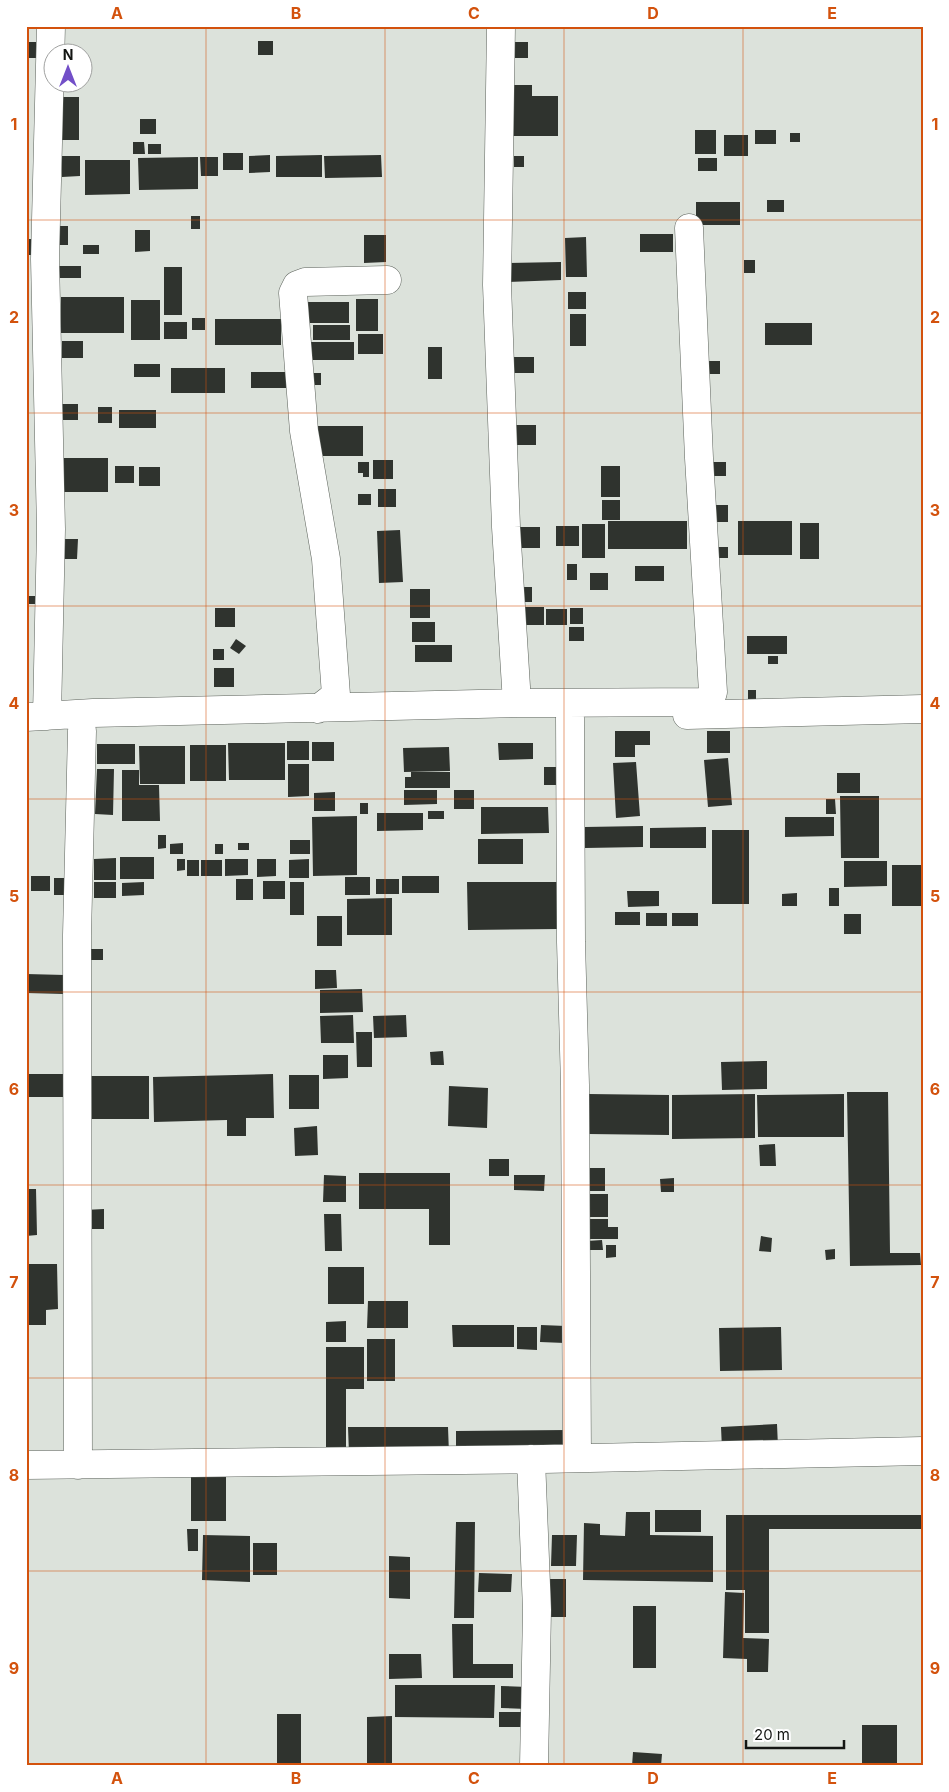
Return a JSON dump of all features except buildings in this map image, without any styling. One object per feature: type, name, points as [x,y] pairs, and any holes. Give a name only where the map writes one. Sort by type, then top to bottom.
[{"type":"street","points":[[51,26],[36,259],[50,529],[37,717],[517,703],[710,702],[713,692],[699,458],[689,228]]},
{"type":"street","points":[[501,26],[497,285],[506,527],[517,703]]},
{"type":"street","points":[[318,709],[336,694],[336,670],[326,558],[304,431],[293,293],[298,285],[305,282],[387,280]]},
{"type":"street","points":[[26,733],[923,709]]},
{"type":"street","points":[[570,718],[571,942],[576,1095],[577,1458]]},
{"type":"street","points":[[78,1466],[77,935],[82,731]]},
{"type":"street","points":[[26,1465],[78,1466],[531,1459],[923,1450]]},
{"type":"street","points":[[531,1459],[537,1610],[534,1766]]}]
